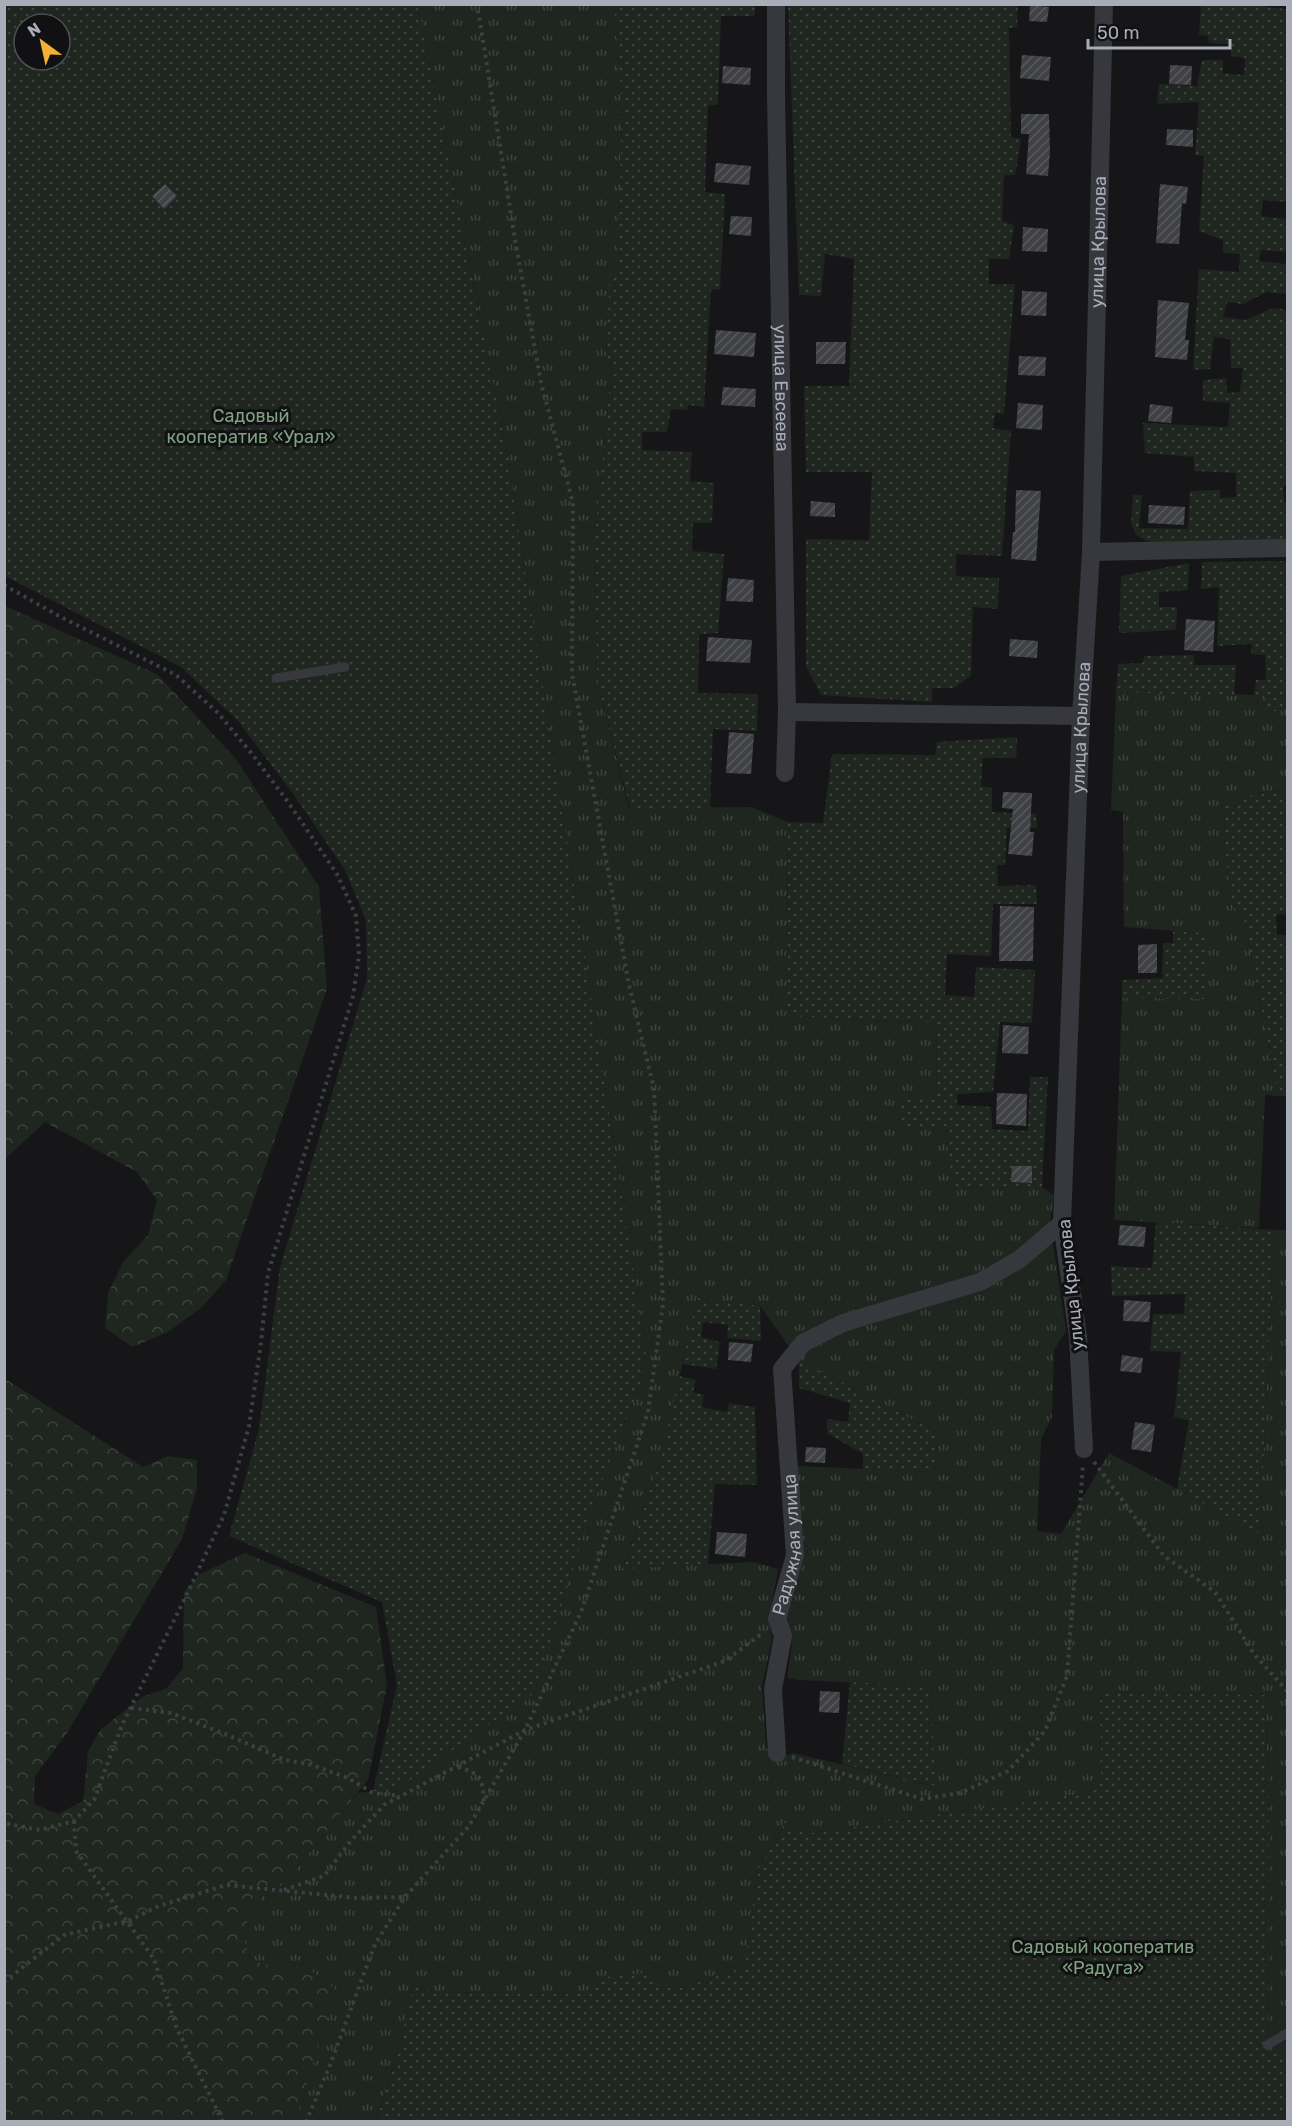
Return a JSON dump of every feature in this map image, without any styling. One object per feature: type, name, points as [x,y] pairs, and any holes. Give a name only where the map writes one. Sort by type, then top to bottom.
[{"type":"street","name":"улица Евсеева","points":[[776,4],[787,712],[785,773]]},
{"type":"street","name":"улица Крылова","points":[[1084,1449],[1078,1336],[1062,1223],[1081,716],[1091,552],[1104,4]]},
{"type":"street","points":[[1091,552],[1287,548]]},
{"type":"street","points":[[787,712],[1081,716]]},
{"type":"street","name":"Радужная улица","points":[[777,1753],[773,1689],[783,1636],[777,1619],[795,1555],[782,1369],[803,1343],[843,1323],[980,1282],[1020,1259],[1062,1223]]},
{"type":"lane","points":[[276,678],[345,667]]},
{"type":"lane","points":[[1267,2044],[1287,2033]]},
{"type":"path","points":[[306,2121],[330,2065],[375,1944],[405,1897],[469,1826],[525,1730],[581,1612],[648,1412],[663,1304],[654,1089],[629,985],[572,674],[573,503],[541,383],[477,4]]},
{"type":"path","points":[[4,585],[59,616],[176,675],[218,713],[252,754],[337,874],[356,916],[359,956],[353,996],[268,1273],[249,1426],[224,1515],[189,1592],[122,1725],[94,1800],[74,1821],[40,1830],[4,1823]]},
{"type":"path","points":[[1084,1449],[1164,1556],[1215,1592],[1254,1653],[1287,1692]]},
{"type":"path","points":[[777,1753],[922,1799],[960,1793],[1008,1771],[1045,1731],[1067,1676],[1084,1449]]},
{"type":"path","points":[[284,1890],[324,1876],[349,1843],[384,1805],[525,1730],[725,1661],[759,1637],[777,1619]]},
{"type":"path","points":[[131,1708],[171,1713],[285,1760],[312,1765],[348,1778],[373,1793],[401,1796]]},
{"type":"path","points":[[457,1766],[475,1772],[483,1781],[484,1801]]},
{"type":"path","points":[[74,1821],[76,1851],[154,1959],[177,2029],[223,2121]]},
{"type":"path","points":[[4,1982],[64,1935],[128,1921],[159,1906],[226,1885],[356,1898],[405,1897]]},
{"type":"green space","name":"Садовый кооператив «Урал»","points":[[4,5],[418,5],[506,447],[646,1352],[639,1388],[596,1496],[534,1693],[393,1792],[373,1791],[397,1685],[382,1602],[229,1536],[259,1429],[280,1267],[367,978],[366,920],[345,870],[294,795],[238,721],[181,667],[5,576]]},
{"type":"green space","points":[[418,5],[614,5],[622,102],[618,272],[611,273],[606,357],[612,364],[595,534],[597,681],[629,808],[752,807],[788,822],[787,1016],[937,1023],[936,1099],[945,1126],[954,1188],[1042,1187],[1054,1195],[1050,1223],[1066,1331],[1054,1350],[1052,1417],[1041,1439],[1037,1531],[1061,1534],[1109,1453],[1260,1533],[1274,1230],[1287,1230],[1287,2051],[1267,2054],[1269,1809],[1265,1695],[1100,1692],[1101,1776],[1087,1793],[804,1834],[785,1823],[757,1872],[746,1967],[677,1989],[656,1986],[655,1972],[592,1994],[436,1992],[414,1984],[400,2044],[376,2121],[295,2121],[336,1990],[304,1965],[276,1968],[252,1960],[242,1936],[251,1911],[266,1892],[287,1880],[358,1793],[394,1792],[596,1496],[639,1388],[646,1352],[506,447]],"holes":[[[697,1298],[760,1306],[799,1360],[938,1433],[934,1472],[798,1466],[786,1618],[792,1643],[787,1678],[931,1686],[934,1786],[793,1753],[774,1759],[766,1747],[762,1686],[772,1639],[769,1617],[778,1569],[754,1562],[623,1568],[660,1462]]]},
{"type":"green space","points":[[614,5],[755,5],[755,16],[721,16],[718,104],[708,106],[705,192],[725,194],[720,289],[711,290],[704,407],[688,405],[687,410],[671,409],[667,432],[642,432],[642,450],[692,452],[690,481],[714,483],[712,523],[693,523],[692,551],[724,554],[718,633],[699,634],[698,693],[758,694],[757,731],[713,729],[710,808],[630,808],[597,681],[595,534],[612,365],[606,357],[610,273],[618,271],[622,102]]},
{"type":"green space","points":[[788,5],[1018,5],[1017,27],[1009,28],[1011,137],[1021,139],[1015,175],[1004,175],[1002,221],[1014,225],[1009,259],[989,259],[989,284],[1015,284],[1004,414],[995,413],[993,428],[1011,431],[1002,556],[956,554],[956,576],[999,578],[998,609],[973,607],[971,676],[953,688],[932,688],[932,702],[821,695],[806,666],[806,539],[869,540],[872,472],[806,472],[804,386],[849,386],[854,259],[825,254],[821,296],[799,295]]},
{"type":"green space","points":[[1201,5],[1266,5],[1287,9],[1287,202],[1263,200],[1261,216],[1287,219],[1287,252],[1261,250],[1259,261],[1287,264],[1287,294],[1266,292],[1243,304],[1227,302],[1223,317],[1245,320],[1273,308],[1287,310],[1288,485],[1283,486],[1284,502],[1287,502],[1287,540],[1149,542],[1136,535],[1131,524],[1133,495],[1142,495],[1139,528],[1188,529],[1190,491],[1220,490],[1220,498],[1236,497],[1236,473],[1194,471],[1194,457],[1145,453],[1143,423],[1228,427],[1230,403],[1203,401],[1203,380],[1226,378],[1227,393],[1240,392],[1243,368],[1231,368],[1230,339],[1214,337],[1210,369],[1193,370],[1199,269],[1239,272],[1240,254],[1223,253],[1223,240],[1199,231],[1204,156],[1195,155],[1199,102],[1157,104],[1159,84],[1197,86],[1202,60],[1223,60],[1223,73],[1244,75],[1245,58],[1231,56],[1231,44],[1209,43],[1208,36],[1199,35]]},
{"type":"green space","points":[[1287,561],[1287,709],[1265,713],[1265,695],[1254,695],[1256,680],[1266,680],[1265,655],[1251,654],[1252,644],[1217,646],[1219,587],[1201,589],[1202,562]]},
{"type":"green space","points":[[1189,563],[1188,590],[1159,592],[1159,607],[1177,607],[1176,630],[1119,633],[1121,576]]},
{"type":"green space","points":[[5,606],[157,674],[236,759],[319,887],[327,989],[226,1280],[201,1308],[168,1332],[132,1347],[105,1328],[108,1293],[124,1261],[148,1235],[157,1200],[137,1172],[45,1122],[5,1159]]},
{"type":"green space","points":[[1194,655],[1194,665],[1236,665],[1234,696],[1116,692],[1118,664],[1143,663],[1144,656]]},
{"type":"green space","points":[[1116,692],[1265,695],[1265,713],[1287,709],[1287,790],[1256,793],[1225,807],[1224,836],[1231,904],[1244,918],[1278,1096],[1265,1095],[1259,1228],[1114,1220],[1122,998],[1205,999],[1204,933],[1124,927],[1123,812],[1111,810]]},
{"type":"green space","points":[[1017,737],[1016,758],[983,758],[981,786],[992,788],[992,812],[1036,814],[1037,828],[1007,828],[1005,865],[997,865],[998,886],[1036,885],[1037,904],[993,904],[991,956],[947,954],[945,995],[974,997],[976,967],[1035,970],[1032,1023],[1000,1022],[993,1092],[957,1094],[957,1105],[991,1107],[992,1129],[1028,1131],[1030,1077],[1048,1077],[1042,1187],[953,1188],[945,1126],[902,1127],[900,1099],[936,1099],[937,1023],[787,1016],[788,822],[823,823],[832,754],[935,755],[937,742]]},
{"type":"green space","points":[[1287,790],[1287,914],[1276,915],[1277,935],[1287,935],[1287,1096],[1278,1096],[1244,918],[1231,904],[1224,836],[1225,806],[1256,793]]},
{"type":"green space","points":[[1173,931],[1205,933],[1205,999],[1122,998],[1122,980],[1162,978],[1163,943],[1173,943]]},
{"type":"green space","points":[[1156,1222],[1274,1230],[1260,1534],[1177,1489],[1189,1420],[1174,1417],[1181,1352],[1150,1351],[1153,1314],[1184,1314],[1185,1294],[1112,1296],[1111,1266],[1152,1268]]},
{"type":"green space","points":[[697,1298],[760,1306],[761,1341],[727,1338],[728,1325],[703,1322],[701,1337],[720,1342],[716,1369],[682,1364]]},
{"type":"green space","points":[[799,1360],[938,1433],[934,1472],[863,1469],[863,1454],[827,1433],[827,1419],[848,1422],[850,1403],[799,1388]]},
{"type":"green space","points":[[679,1376],[696,1380],[693,1392],[704,1395],[702,1407],[727,1412],[729,1403],[755,1407],[757,1485],[715,1484],[708,1564],[623,1569],[660,1462]]},
{"type":"green space","points":[[4,1378],[143,1467],[168,1456],[197,1460],[197,1488],[182,1539],[67,1733],[35,1776],[34,1804],[58,1814],[83,1801],[88,1752],[100,1730],[142,1697],[167,1688],[183,1668],[184,1592],[200,1574],[245,1553],[376,1607],[387,1685],[368,1780],[287,1880],[266,1892],[251,1911],[242,1936],[252,1960],[277,1968],[304,1965],[336,1990],[295,2121],[5,2121]]},
{"type":"green space","points":[[850,1682],[931,1686],[935,1786],[842,1764]]},
{"type":"green space","name":"Садовый кооператив «Радуга»","points":[[1100,1692],[1265,1695],[1269,1809],[1267,2053],[1287,2051],[1287,2121],[376,2122],[400,2044],[414,1984],[436,1992],[592,1994],[595,1978],[655,1972],[657,1986],[677,1989],[745,1967],[757,1872],[785,1823],[805,1834],[1087,1793],[1101,1775]]},
{"type":"building","points":[[1030,5],[1049,7],[1047,22],[1029,21]]},
{"type":"building","points":[[1022,55],[1051,57],[1049,81],[1020,78]]},
{"type":"building","points":[[1170,65],[1192,66],[1191,85],[1169,84]]},
{"type":"building","points":[[723,66],[751,68],[750,85],[722,83]]},
{"type":"building","points":[[1021,114],[1049,114],[1048,176],[1026,174],[1029,134],[1021,134]]},
{"type":"building","points":[[1167,129],[1193,130],[1193,147],[1166,145]]},
{"type":"building","points":[[716,163],[751,166],[749,185],[714,182]]},
{"type":"building","points":[[165,184],[177,196],[164,209],[152,196]]},
{"type":"building","points":[[1160,184],[1188,187],[1186,204],[1182,203],[1179,244],[1156,243]]},
{"type":"building","points":[[731,216],[752,217],[751,236],[729,234]]},
{"type":"building","points":[[1023,227],[1048,229],[1047,252],[1022,251]]},
{"type":"building","points":[[1022,291],[1047,292],[1046,316],[1021,315]]},
{"type":"building","points":[[1158,300],[1189,303],[1185,340],[1189,340],[1187,360],[1155,357]]},
{"type":"building","points":[[716,330],[756,333],[754,357],[714,354]]},
{"type":"building","points":[[816,342],[846,342],[845,364],[816,364]]},
{"type":"building","points":[[1019,356],[1046,357],[1045,376],[1018,375]]},
{"type":"building","points":[[723,387],[756,389],[755,407],[721,405]]},
{"type":"building","points":[[1018,403],[1043,405],[1042,430],[1016,428]]},
{"type":"building","points":[[1150,404],[1173,407],[1171,423],[1148,421]]},
{"type":"building","points":[[1016,490],[1041,491],[1036,561],[1011,559],[1013,532],[1015,532]]},
{"type":"building","points":[[811,501],[835,503],[835,517],[810,516]]},
{"type":"building","points":[[1149,505],[1185,507],[1184,525],[1148,523]]},
{"type":"building","points":[[728,578],[754,580],[753,602],[726,601]]},
{"type":"building","points":[[1186,619],[1215,621],[1213,652],[1184,650]]},
{"type":"building","points":[[708,637],[752,640],[750,663],[706,661]]},
{"type":"building","points":[[1010,639],[1038,641],[1037,658],[1009,656]]},
{"type":"building","points":[[729,732],[754,734],[751,774],[726,773]]},
{"type":"building","points":[[1003,792],[1032,793],[1030,832],[1034,832],[1032,856],[1008,854],[1013,809],[1002,808]]},
{"type":"building","points":[[1000,906],[1034,907],[1033,961],[999,961]]},
{"type":"building","points":[[1157,944],[1157,973],[1138,973],[1138,945]]},
{"type":"building","points":[[1003,1025],[1029,1027],[1028,1054],[1002,1053]]},
{"type":"building","points":[[997,1093],[1027,1094],[1026,1126],[996,1124]]},
{"type":"building","points":[[1012,1166],[1032,1166],[1032,1183],[1011,1182]]},
{"type":"building","points":[[1120,1225],[1146,1227],[1144,1247],[1118,1245]]},
{"type":"building","points":[[1124,1300],[1151,1302],[1149,1322],[1123,1321]]},
{"type":"building","points":[[729,1342],[753,1344],[751,1362],[728,1360]]},
{"type":"building","points":[[1122,1355],[1143,1358],[1141,1373],[1120,1371]]},
{"type":"building","points":[[1135,1422],[1155,1425],[1151,1452],[1131,1449]]},
{"type":"building","points":[[806,1447],[826,1448],[825,1463],[805,1462]]},
{"type":"building","points":[[717,1532],[747,1534],[745,1557],[715,1554]]},
{"type":"building","points":[[820,1691],[840,1692],[839,1713],[819,1712]]}]
